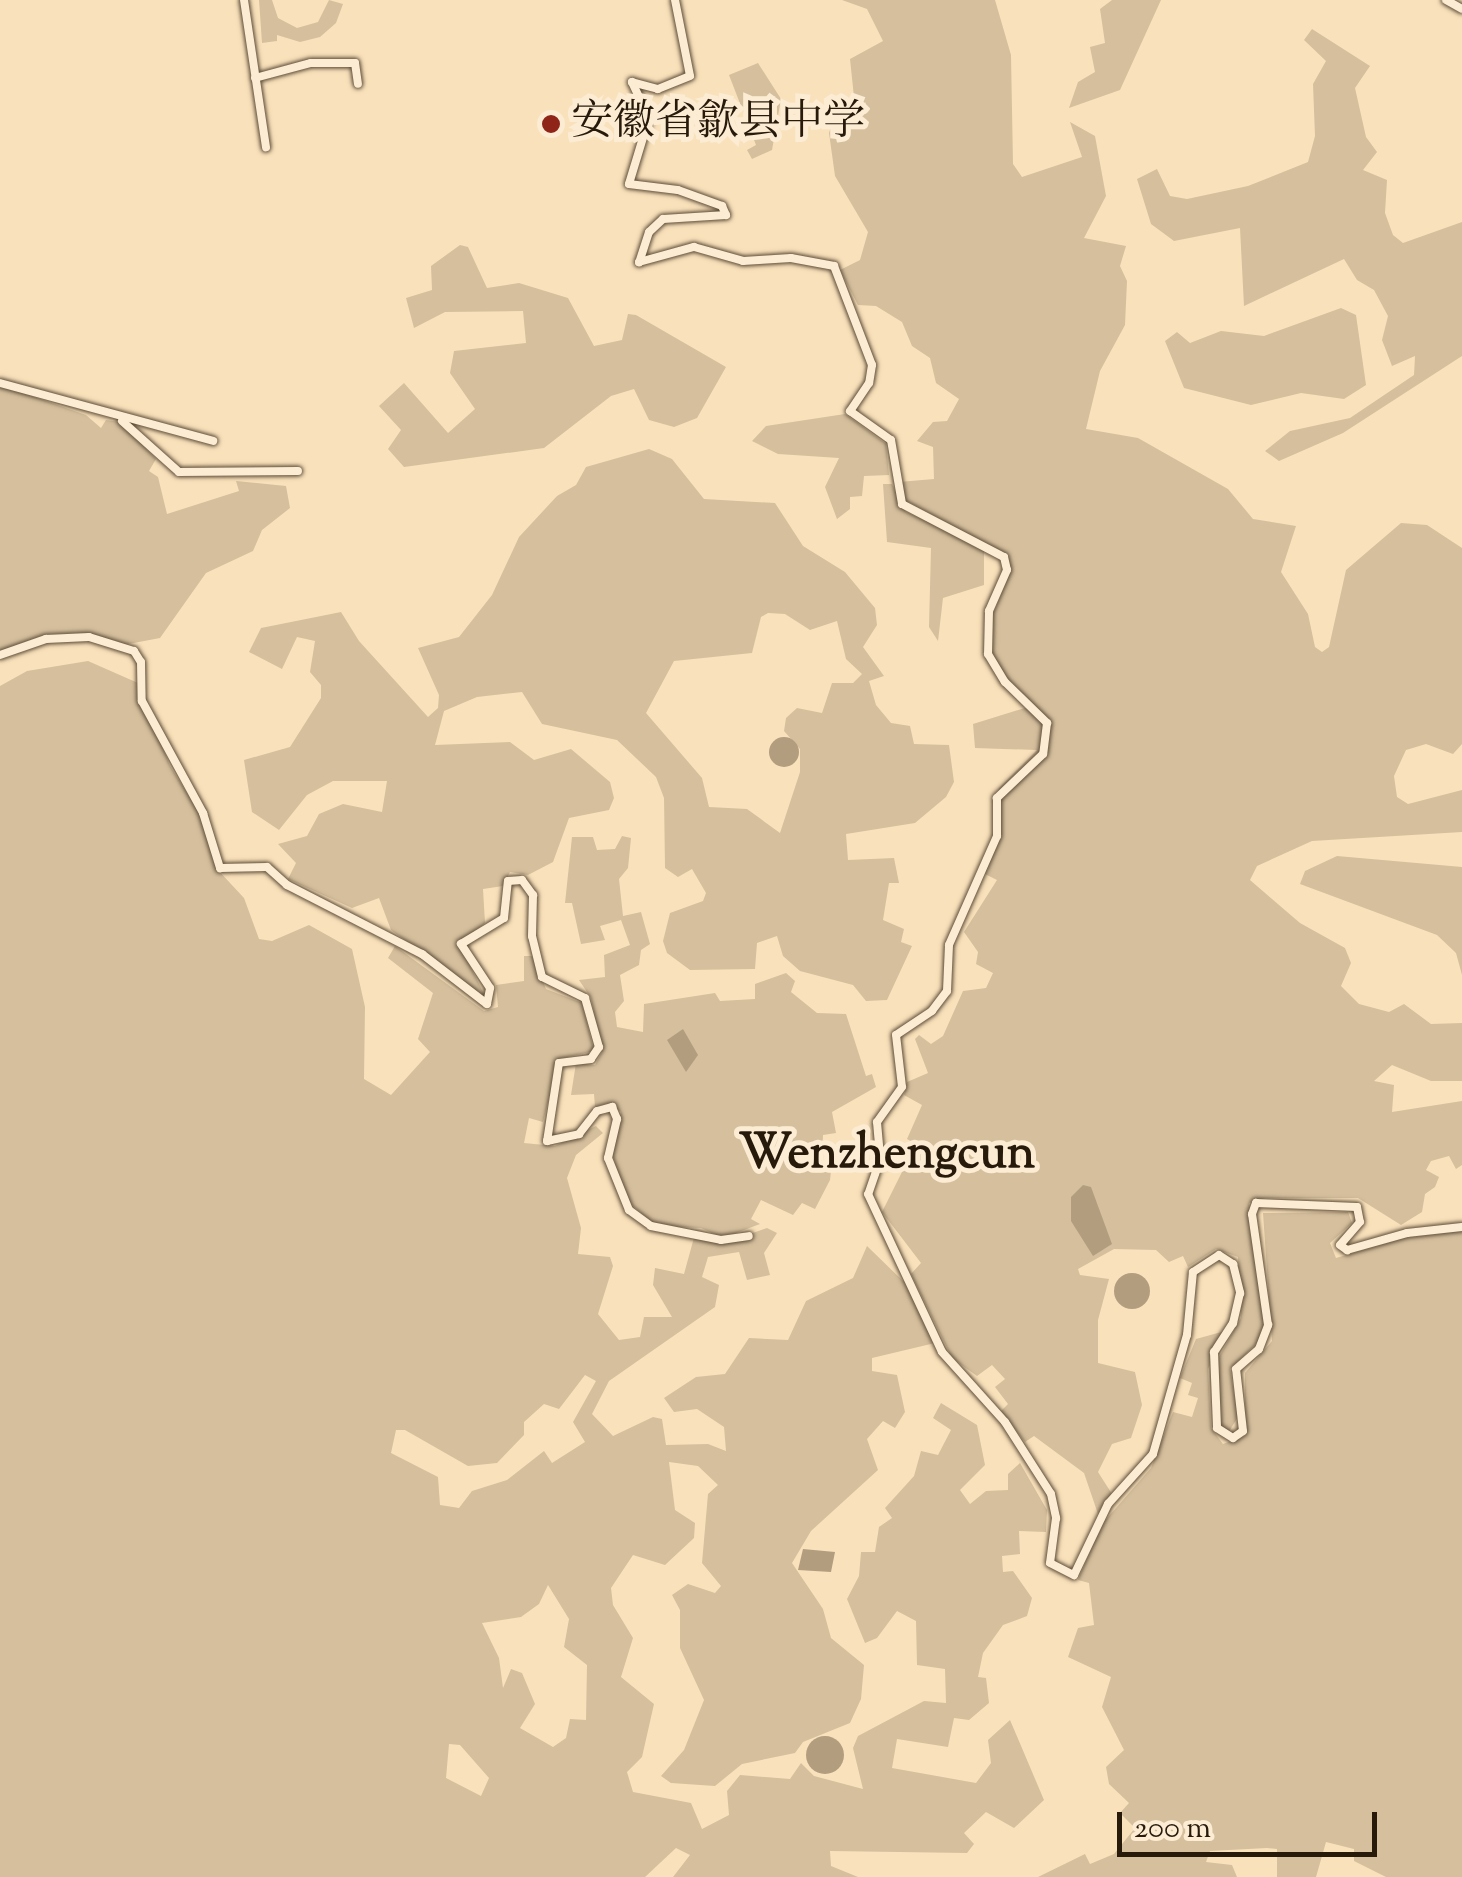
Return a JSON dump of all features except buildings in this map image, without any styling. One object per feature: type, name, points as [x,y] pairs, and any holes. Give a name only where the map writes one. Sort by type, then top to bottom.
[{"type":"street","points":[[244,0],[266,147]]},
{"type":"street","points":[[676,0],[690,76],[658,89],[632,82],[649,118],[629,184],[678,190],[722,206],[726,215],[663,219],[649,232],[639,262],[694,247],[743,261],[790,258],[834,266],[872,365],[869,383],[850,411],[890,440],[904,506],[1004,556],[1007,570],[988,611],[988,654],[1006,682],[1048,723],[1043,754],[998,798],[997,836],[948,948],[946,991],[932,1011],[896,1034],[902,1087],[877,1122],[880,1160],[868,1194],[942,1352],[1005,1422],[1051,1494],[1056,1518],[1050,1562],[1074,1576],[1108,1504],[1150,1460],[1187,1335],[1193,1272],[1219,1255],[1232,1264],[1240,1300],[1214,1352],[1217,1428],[1233,1438],[1242,1431],[1234,1376],[1260,1348],[1268,1325],[1252,1214],[1256,1203],[1357,1207],[1360,1222],[1340,1245],[1347,1250],[1407,1233],[1462,1227]]},
{"type":"street","points":[[1446,0],[1462,9]]},
{"type":"street","points":[[256,78],[311,63],[354,63],[358,84]]},
{"type":"street","points":[[0,383],[118,419],[213,442]]},
{"type":"street","points":[[118,419],[179,472],[298,471]]},
{"type":"street","points":[[0,655],[46,639],[88,636],[134,651],[141,662],[142,701],[203,813],[220,868],[266,868],[287,885],[422,954],[487,1004],[490,988],[462,944],[504,918],[508,881],[522,880],[532,896],[532,936],[542,977],[584,998],[598,1047],[592,1059],[559,1063],[547,1140],[579,1134],[598,1111],[612,1107],[617,1118],[608,1158],[629,1210],[651,1226],[721,1240],[750,1236]]},
{"type":"shaded area","points":[[259,0],[272,0],[278,18],[297,28],[318,22],[329,0],[343,4],[336,23],[320,37],[300,42],[277,35],[277,41],[262,43]]},
{"type":"shaded area","points":[[842,0],[995,0],[1011,55],[1013,164],[1022,177],[1082,157],[1070,122],[1095,136],[1106,196],[1084,238],[1126,246],[1120,266],[1127,281],[1125,325],[1100,371],[1086,429],[1138,438],[1228,489],[1253,519],[1296,526],[1281,572],[1308,614],[1315,647],[1322,652],[1329,647],[1346,570],[1401,523],[1427,525],[1462,548],[1462,744],[1453,754],[1426,744],[1406,750],[1394,776],[1397,797],[1408,804],[1462,790],[1462,832],[1312,841],[1257,866],[1250,880],[1300,923],[1345,948],[1351,963],[1341,986],[1359,1004],[1389,1012],[1404,1004],[1431,1024],[1462,1023],[1462,1081],[1431,1081],[1392,1065],[1374,1081],[1394,1085],[1392,1112],[1462,1101],[1462,1165],[1456,1169],[1449,1156],[1431,1161],[1426,1170],[1439,1177],[1435,1187],[1425,1194],[1422,1212],[1401,1225],[1358,1198],[1265,1198],[1249,1203],[1265,1319],[1259,1341],[1230,1369],[1238,1417],[1228,1433],[1220,1424],[1218,1359],[1241,1318],[1238,1257],[1216,1249],[1188,1267],[1183,1256],[1169,1262],[1156,1250],[1114,1249],[1078,1269],[1080,1275],[1109,1279],[1098,1320],[1098,1363],[1135,1372],[1142,1405],[1131,1438],[1112,1444],[1098,1472],[1112,1494],[1098,1514],[1084,1473],[1034,1436],[1025,1442],[1001,1411],[1008,1404],[995,1387],[1005,1379],[992,1365],[977,1376],[952,1358],[911,1274],[921,1263],[882,1212],[916,1144],[907,1139],[922,1105],[904,1095],[907,1082],[928,1073],[915,1039],[919,1035],[931,1044],[943,1036],[963,991],[986,988],[993,973],[976,964],[978,952],[964,932],[997,880],[985,874],[1001,829],[994,804],[999,788],[1037,750],[975,748],[973,724],[1028,707],[1006,686],[992,652],[990,621],[1009,575],[1005,554],[901,498],[899,482],[934,479],[933,447],[917,441],[933,422],[947,421],[959,399],[936,383],[930,358],[912,346],[902,322],[876,306],[858,305],[840,270],[860,260],[868,232],[835,176],[829,133],[837,108],[854,97],[850,59],[883,41],[867,9]]},
{"type":"shaded area","points":[[1112,0],[1161,0],[1120,90],[1069,108],[1078,82],[1095,72],[1090,47],[1105,43],[1100,9]]},
{"type":"shaded area","points":[[1312,29],[1370,66],[1355,88],[1366,137],[1377,152],[1363,170],[1387,180],[1385,213],[1393,235],[1403,243],[1462,222],[1462,356],[1343,433],[1279,461],[1265,451],[1290,431],[1350,418],[1414,375],[1415,356],[1392,366],[1382,340],[1388,316],[1374,290],[1357,280],[1344,259],[1244,306],[1240,228],[1174,241],[1151,224],[1137,179],[1157,169],[1170,196],[1187,199],[1248,186],[1308,162],[1315,136],[1313,84],[1326,61],[1304,40]]},
{"type":"shaded area","points":[[758,63],[781,99],[772,150],[752,159],[747,150],[756,145],[729,75]]},
{"type":"shaded area","points":[[460,245],[468,247],[487,288],[519,283],[568,298],[594,346],[622,340],[628,314],[636,315],[726,367],[697,418],[674,427],[649,420],[634,389],[611,396],[544,448],[404,467],[388,449],[401,430],[379,406],[404,383],[448,433],[475,409],[450,373],[454,351],[526,343],[523,311],[445,312],[414,328],[406,298],[432,290],[431,266]]},
{"type":"shaded area","points":[[1341,308],[1356,315],[1366,385],[1344,399],[1301,393],[1251,405],[1184,388],[1165,341],[1177,332],[1190,343],[1221,331],[1264,336]]},
{"type":"shaded area","points":[[0,385],[86,415],[101,428],[106,420],[120,422],[156,459],[149,471],[158,477],[167,514],[239,491],[236,481],[286,486],[290,508],[262,530],[253,551],[206,573],[160,638],[123,645],[88,633],[47,634],[0,651]]},
{"type":"shaded area","points":[[845,414],[886,444],[889,475],[864,476],[862,496],[850,497],[850,509],[837,519],[825,487],[839,458],[778,454],[752,441],[766,426]]},
{"type":"shaded area","points":[[649,449],[672,459],[704,499],[775,503],[803,546],[845,572],[875,608],[877,625],[863,647],[884,676],[869,681],[876,705],[891,723],[910,726],[914,744],[949,745],[954,782],[946,797],[915,823],[846,834],[848,860],[894,858],[899,883],[889,883],[883,920],[904,929],[901,942],[912,946],[887,1000],[866,1001],[853,985],[800,971],[783,956],[777,936],[757,943],[755,969],[690,970],[667,953],[663,941],[670,913],[703,901],[706,893],[692,869],[678,877],[665,868],[664,798],[656,777],[617,740],[542,724],[522,692],[477,697],[444,711],[435,745],[510,742],[534,760],[571,749],[610,782],[614,798],[609,810],[569,818],[553,862],[528,875],[510,872],[503,886],[483,889],[485,923],[459,944],[486,998],[391,930],[379,898],[352,908],[288,879],[296,863],[278,844],[307,836],[319,814],[343,804],[382,812],[387,781],[333,781],[307,795],[279,830],[252,812],[244,760],[290,747],[321,698],[321,685],[310,672],[315,641],[297,637],[282,669],[249,652],[261,628],[341,612],[359,641],[428,717],[438,708],[439,695],[418,648],[459,637],[492,595],[519,537],[557,496],[576,485],[586,467]],"holes":[[[768,613],[785,614],[810,630],[837,621],[846,659],[862,674],[853,683],[832,683],[822,713],[797,708],[786,718],[784,731],[800,749],[800,772],[780,833],[747,809],[709,807],[702,778],[646,713],[674,661],[752,653],[761,617]]]},
{"type":"shaded area","points":[[883,484],[892,484],[906,512],[984,547],[984,585],[943,598],[938,641],[929,627],[931,548],[887,542]]},
{"type":"shaded area","points":[[88,661],[138,683],[170,766],[202,817],[217,869],[244,898],[259,939],[272,941],[309,925],[352,949],[365,1007],[364,1079],[391,1095],[430,1052],[418,1039],[433,993],[388,958],[395,946],[484,1011],[498,1007],[496,985],[524,981],[524,956],[532,956],[546,989],[582,1003],[594,1051],[559,1059],[543,1122],[529,1118],[524,1143],[555,1146],[596,1126],[603,1133],[576,1155],[567,1178],[581,1228],[578,1254],[610,1257],[613,1266],[598,1314],[619,1340],[640,1337],[644,1317],[672,1317],[653,1285],[655,1268],[684,1274],[695,1234],[722,1244],[767,1228],[777,1233],[764,1253],[770,1275],[747,1280],[739,1252],[708,1257],[702,1277],[719,1285],[715,1307],[609,1381],[592,1414],[613,1436],[653,1417],[662,1419],[666,1445],[708,1444],[726,1451],[724,1427],[697,1409],[674,1412],[664,1398],[696,1377],[725,1374],[749,1338],[788,1340],[806,1301],[853,1278],[867,1246],[903,1281],[909,1276],[935,1343],[872,1358],[872,1371],[897,1375],[905,1412],[895,1428],[883,1421],[867,1439],[878,1470],[811,1531],[792,1563],[823,1609],[831,1638],[864,1665],[861,1699],[850,1723],[803,1742],[795,1753],[742,1764],[715,1786],[671,1783],[661,1776],[684,1750],[704,1700],[680,1648],[680,1610],[672,1595],[688,1584],[715,1593],[721,1586],[702,1563],[708,1494],[718,1485],[698,1466],[669,1462],[675,1510],[695,1523],[694,1538],[665,1565],[633,1555],[611,1588],[613,1605],[633,1638],[621,1677],[654,1704],[642,1757],[627,1772],[633,1792],[691,1803],[702,1829],[729,1815],[727,1791],[740,1775],[790,1779],[801,1763],[814,1776],[863,1789],[853,1748],[858,1736],[924,1701],[946,1703],[945,1669],[917,1665],[916,1621],[897,1611],[877,1638],[865,1643],[847,1599],[859,1576],[861,1552],[875,1552],[879,1527],[892,1518],[885,1508],[914,1476],[921,1451],[938,1455],[951,1430],[933,1418],[941,1403],[977,1425],[985,1465],[960,1490],[970,1504],[986,1491],[1008,1490],[1008,1474],[1020,1463],[1047,1510],[1046,1532],[1019,1531],[1020,1554],[1002,1556],[1003,1572],[1013,1571],[1032,1598],[1027,1616],[1003,1625],[983,1653],[978,1677],[986,1678],[989,1703],[969,1720],[954,1718],[948,1747],[897,1739],[892,1768],[976,1783],[991,1763],[988,1740],[1010,1720],[1044,1800],[1014,1828],[986,1812],[964,1833],[974,1844],[967,1853],[830,1851],[831,1866],[858,1877],[673,1877],[690,1855],[676,1848],[645,1877],[0,1877],[0,686],[27,671]],"holes":[[[585,1375],[596,1381],[573,1422],[585,1442],[552,1463],[544,1451],[507,1480],[472,1491],[459,1508],[440,1505],[438,1477],[391,1453],[396,1430],[405,1430],[468,1466],[497,1463],[524,1435],[524,1422],[544,1404],[559,1409]],[[548,1585],[569,1619],[564,1647],[587,1665],[586,1720],[570,1719],[566,1738],[553,1747],[520,1728],[535,1704],[522,1673],[511,1669],[503,1688],[499,1658],[482,1623],[521,1617],[539,1604]],[[449,1744],[460,1745],[489,1778],[481,1796],[446,1778]]]},
{"type":"shaded area","points":[[784,737],[795,741],[799,752],[795,763],[784,767],[773,763],[769,752],[773,741]]},
{"type":"shaded area","points":[[622,836],[631,838],[628,868],[619,879],[623,916],[641,912],[650,944],[641,950],[639,965],[620,975],[624,1001],[615,1012],[617,1027],[643,1032],[644,1004],[715,993],[720,1001],[755,999],[755,984],[786,973],[795,981],[791,992],[817,1013],[846,1014],[866,1076],[872,1074],[876,1087],[832,1112],[836,1133],[823,1135],[822,1161],[832,1162],[830,1180],[815,1209],[802,1203],[793,1215],[761,1200],[751,1219],[760,1224],[723,1238],[701,1228],[656,1226],[624,1198],[612,1152],[621,1112],[609,1103],[595,1107],[594,1094],[571,1095],[576,1063],[595,1065],[602,1052],[591,998],[579,980],[605,977],[604,955],[630,945],[621,920],[600,926],[605,940],[581,944],[572,903],[565,903],[572,837],[593,837],[597,850],[615,849]]},
{"type":"shaded area","points":[[1337,856],[1462,867],[1462,975],[1456,953],[1437,935],[1300,884],[1305,871]]},
{"type":"shaded area","points":[[683,1029],[698,1055],[686,1072],[667,1040]]},
{"type":"shaded area","points":[[1083,1185],[1091,1187],[1112,1244],[1093,1256],[1071,1221],[1071,1197]]},
{"type":"shaded area","points":[[1348,1212],[1352,1223],[1330,1243],[1336,1258],[1404,1238],[1462,1231],[1462,1877],[1386,1877],[1354,1861],[1354,1849],[1326,1842],[1316,1877],[1277,1877],[1277,1849],[1267,1848],[1210,1851],[1206,1862],[1232,1865],[1237,1877],[1038,1877],[1085,1854],[1090,1864],[1114,1854],[1135,1828],[1120,1813],[1129,1803],[1109,1784],[1106,1767],[1124,1750],[1102,1707],[1111,1677],[1068,1657],[1078,1628],[1094,1625],[1089,1583],[1078,1580],[1102,1524],[1151,1468],[1173,1412],[1192,1417],[1198,1398],[1188,1395],[1192,1383],[1180,1378],[1196,1339],[1225,1331],[1208,1369],[1211,1428],[1223,1444],[1245,1436],[1245,1373],[1272,1341],[1263,1213]]},
{"type":"shaded area","points":[[1132,1273],[1144,1279],[1150,1291],[1144,1303],[1132,1309],[1120,1303],[1114,1291],[1120,1279]]},
{"type":"shaded area","points":[[803,1549],[835,1552],[831,1572],[798,1570]]},
{"type":"shaded area","points":[[825,1736],[838,1742],[844,1755],[838,1768],[825,1774],[812,1768],[806,1755],[812,1742]]},
{"type":"place","name":"安徽省歙县中学","points":[[551,124]]},
{"type":"district","name":"Wenzhengcun","points":[[887,1156]]}]
